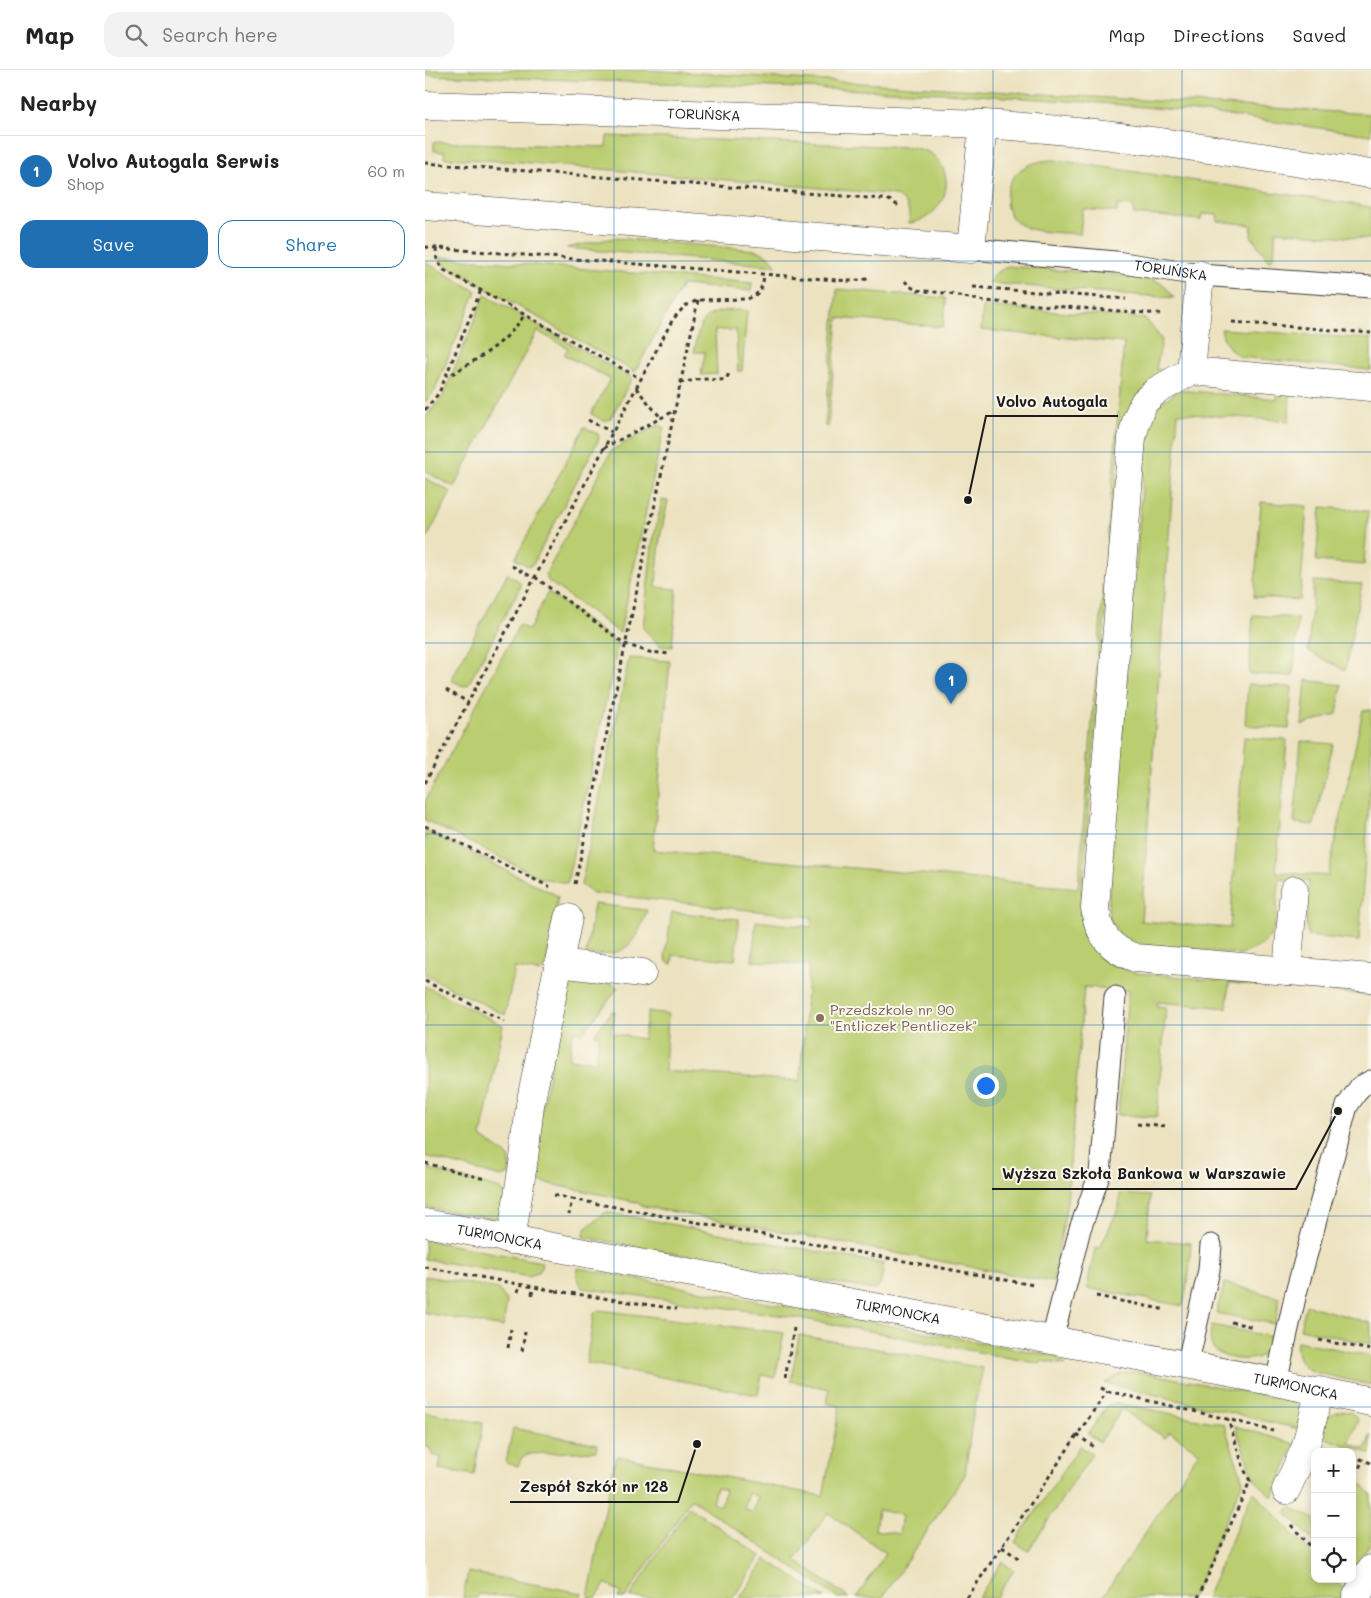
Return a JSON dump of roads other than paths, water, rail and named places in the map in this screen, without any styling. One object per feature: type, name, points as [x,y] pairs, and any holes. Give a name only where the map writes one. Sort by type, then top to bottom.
[{"type":"street","name":"TORUŃSKA","points":[[425,105],[1037,127],[1132,138],[1371,174]]},
{"type":"street","points":[[971,249],[983,124]]},
{"type":"street","name":"TORUŃSKA","points":[[425,206],[971,249]]},
{"type":"street","points":[[1191,371],[1200,275]]},
{"type":"street","points":[[1371,387],[1191,371],[1156,391],[1144,402],[1133,433],[1096,901],[1099,929],[1108,942],[1120,952],[1135,958],[1371,978]]},
{"type":"street","points":[[1287,971],[1294,890]]},
{"type":"street","points":[[511,1240],[523,1167],[530,1105],[568,918]]},
{"type":"street","points":[[559,963],[642,973]]},
{"type":"street","name":"TURMONCKA","points":[[425,1223],[1321,1390],[1371,1402]]},
{"type":"street","points":[[1286,1490],[1305,1449],[1321,1390]]},
{"type":"street","points":[[1356,1598],[1371,1569]]},
{"type":"lane","name":"TORUŃSKA","points":[[971,249],[1116,262],[1200,275],[1371,287]]},
{"type":"lane","points":[[1052,1340],[1080,1229],[1100,1173],[1115,997]]},
{"type":"lane","points":[[1276,1382],[1296,1293],[1347,1106],[1360,1087],[1371,1081]]},
{"type":"lane","points":[[1187,1366],[1209,1270],[1211,1245]]},
{"type":"place","name":"Volvo Autogala","points":[[968,500]]},
{"type":"place","name":"Volvo Autogala Serwis","points":[[951,704]]},
{"type":"place","name":"Przedszkole nr 90 \"Entliczek Pentliczek\"","points":[[820,1018]]},
{"type":"place","name":"Wyższa Szkoła Bankowa w Warszawie","points":[[1338,1111]]},
{"type":"place","name":"Zespół Szkół nr 128","points":[[697,1444]]}]
